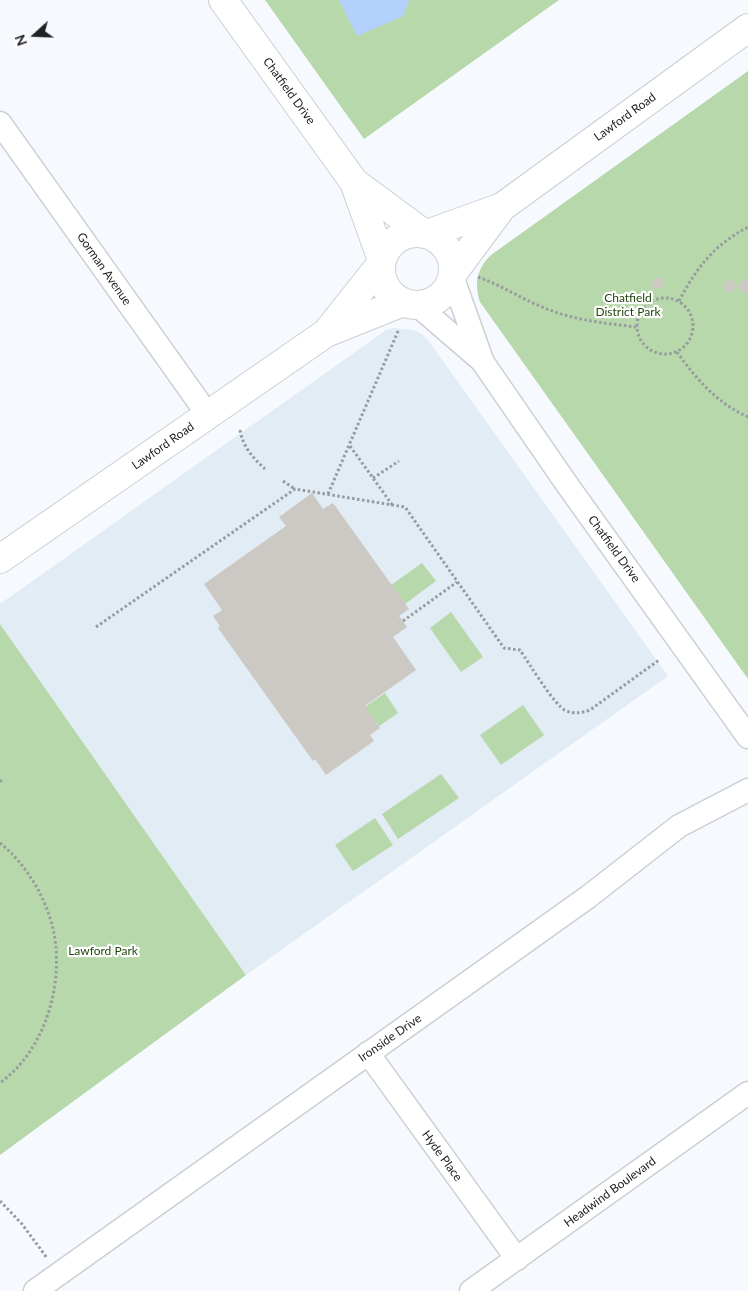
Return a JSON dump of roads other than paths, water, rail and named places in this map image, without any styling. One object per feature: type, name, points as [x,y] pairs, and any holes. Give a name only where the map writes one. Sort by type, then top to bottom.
[{"type":"street","name":"Chatfield Drive","points":[[223,0],[354,182],[381,262]]},
{"type":"street","name":"Lawford Road","points":[[425,233],[502,206],[748,28]]},
{"type":"street","name":"Gorman Avenue","points":[[0,122],[208,415]]},
{"type":"street","name":"Chatfield Drive","points":[[354,182],[425,233]]},
{"type":"street","name":"Lawford Road","points":[[460,275],[502,206]]},
{"type":"street","points":[[425,233],[440,240],[448,250],[452,262],[460,275],[441,296],[430,303],[407,311],[387,289],[382,277],[381,262],[388,248],[397,239],[408,234],[425,233]]},
{"type":"street","name":"Lawford Road","points":[[0,558],[326,333],[381,262]]},
{"type":"street","name":"Chatfield Drive","points":[[460,275],[482,361],[566,483],[748,737]]},
{"type":"street","name":"Chatfield Drive","points":[[407,311],[482,361]]},
{"type":"street","name":"Lawford Road","points":[[326,333],[407,311]]},
{"type":"street","name":"Ironside Drive","points":[[34,1291],[588,897],[679,826],[748,790]]},
{"type":"street","name":"Hyde Place","points":[[368,1053],[517,1259]]},
{"type":"street","name":"Headwind Boulevard","points":[[471,1291],[748,1093]]},
{"type":"water","points":[[339,0],[409,0],[403,16],[357,36]]},
{"type":"park label","name":"Chatfield District Park","points":[[628,305]]},
{"type":"park label","name":"Lawford Park","points":[[103,951]]}]
